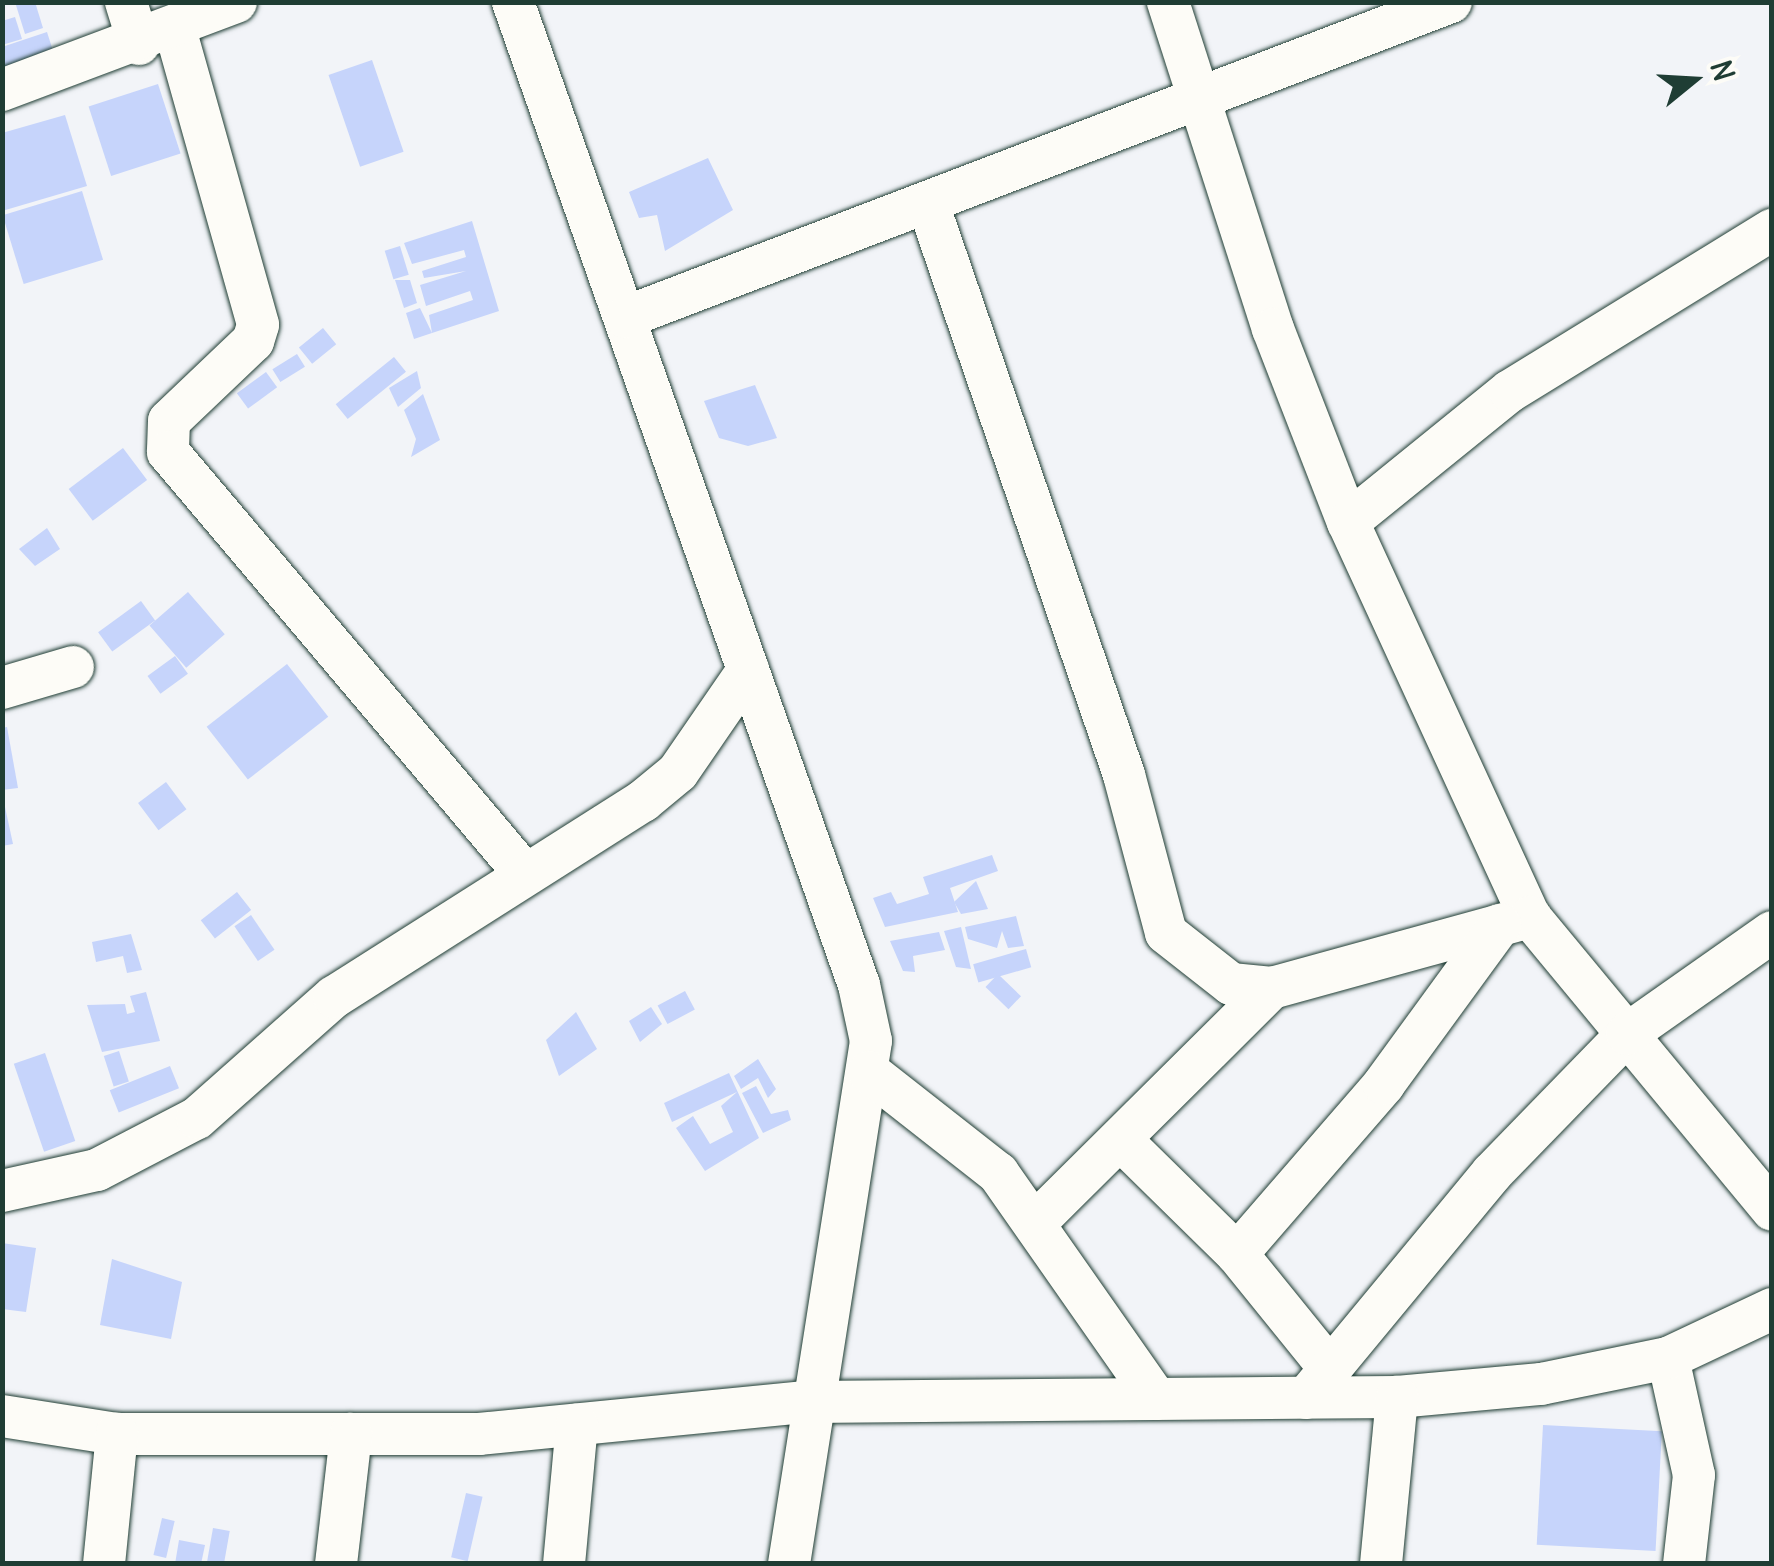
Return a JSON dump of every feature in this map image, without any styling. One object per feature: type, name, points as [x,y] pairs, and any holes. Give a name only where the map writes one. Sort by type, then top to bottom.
[{"type":"street","points":[[126,2],[157,36],[258,325],[253,341],[169,421],[168,452],[524,873]]},
{"type":"street","points":[[2,90],[157,36],[236,2]]},
{"type":"street","points":[[1168,2],[1273,330],[1348,522],[1515,921],[1627,1034],[1772,1210]]},
{"type":"street","points":[[626,317],[1451,2]]},
{"type":"street","points":[[519,4],[859,985],[870,1072],[808,1402],[789,1564]]},
{"type":"street","points":[[928,204],[1124,775],[1166,933],[1231,984],[1272,988],[1515,921]]},
{"type":"street","points":[[1348,522],[1510,391],[1772,230]]},
{"type":"street","points":[[2,688],[72,667]]},
{"type":"street","points":[[2,1191],[98,1170],[197,1118],[334,998],[678,772],[748,670]]},
{"type":"street","points":[[1237,1254],[1384,1084],[1515,921]]},
{"type":"street","points":[[1318,1384],[1492,1172],[1627,1034],[1772,932]]},
{"type":"street","points":[[1038,1220],[1122,1141],[1272,988]]},
{"type":"street","points":[[870,1072],[971,1148],[1038,1220],[1156,1400]]},
{"type":"street","points":[[1122,1141],[1237,1254],[1318,1384]]},
{"type":"street","points":[[2,1416],[118,1434],[351,1434],[577,1425],[808,1402],[1156,1400],[1318,1384],[1396,1398],[1541,1384],[1668,1358],[1772,1309]]},
{"type":"street","points":[[1668,1358],[1694,1475],[1684,1564]]},
{"type":"street","points":[[1380,1564],[1396,1398]]},
{"type":"street","points":[[564,1564],[577,1425]]},
{"type":"street","points":[[104,1564],[118,1434]]},
{"type":"street","points":[[336,1564],[351,1434]]},
{"type":"building","points":[[15,2],[35,2],[43,28],[25,34]]},
{"type":"building","points":[[15,17],[22,39],[2,45],[2,21]]},
{"type":"building","points":[[47,32],[54,54],[2,71],[2,47]]},
{"type":"building","points":[[372,60],[404,152],[360,167],[329,75]]},
{"type":"building","points":[[158,84],[181,153],[111,176],[89,107]]},
{"type":"building","points":[[65,115],[87,186],[2,211],[2,133]]},
{"type":"building","points":[[708,158],[733,210],[665,251],[657,215],[639,218],[629,192]]},
{"type":"building","points":[[82,191],[103,260],[24,284],[3,215]]},
{"type":"building","points":[[472,221],[499,311],[432,333],[429,315],[473,300],[470,291],[426,306],[420,285],[466,271],[424,278],[422,271],[466,257],[464,250],[412,264],[404,243]]},
{"type":"building","points":[[400,246],[409,275],[393,279],[385,251]]},
{"type":"building","points":[[395,280],[410,280],[417,303],[404,308]]},
{"type":"building","points":[[420,308],[432,333],[414,339],[406,313]]},
{"type":"building","points":[[323,328],[336,344],[312,364],[299,348]]},
{"type":"building","points":[[297,354],[305,367],[280,382],[272,369]]},
{"type":"building","points":[[394,357],[406,372],[348,419],[336,404]]},
{"type":"building","points":[[417,371],[421,388],[398,407],[389,388]]},
{"type":"building","points":[[266,372],[277,387],[248,409],[237,393]]},
{"type":"building","points":[[755,385],[777,438],[748,446],[719,438],[704,401]]},
{"type":"building","points":[[423,394],[440,440],[411,457],[416,439],[404,410]]},
{"type":"building","points":[[123,448],[147,480],[93,521],[69,489]]},
{"type":"building","points":[[47,528],[60,549],[35,566],[19,549]]},
{"type":"building","points":[[188,592],[225,634],[186,668],[150,625]]},
{"type":"building","points":[[141,601],[155,620],[112,652],[98,632]]},
{"type":"building","points":[[175,656],[188,674],[160,694],[147,676]]},
{"type":"building","points":[[287,664],[328,717],[248,780],[207,727]]},
{"type":"building","points":[[7,727],[18,788],[2,790],[2,728]]},
{"type":"building","points":[[166,782],[186,809],[159,830],[138,803]]},
{"type":"building","points":[[2,793],[13,844],[2,846]]},
{"type":"building","points":[[992,855],[998,871],[950,888],[958,912],[885,927],[873,898],[891,892],[897,904],[929,894],[923,877]]},
{"type":"building","points":[[976,881],[988,909],[961,914],[954,902]]},
{"type":"building","points":[[237,892],[251,910],[215,938],[201,920]]},
{"type":"building","points":[[251,915],[274,950],[258,961],[234,926]]},
{"type":"building","points":[[1016,916],[1024,946],[1008,948],[1002,931],[997,948],[968,939],[965,927]]},
{"type":"building","points":[[961,927],[971,969],[956,967],[944,931]]},
{"type":"building","points":[[939,932],[945,950],[913,956],[915,972],[903,971],[890,941]]},
{"type":"building","points":[[131,934],[142,970],[127,973],[123,956],[96,962],[92,942]]},
{"type":"building","points":[[1026,949],[1031,967],[978,982],[973,964]]},
{"type":"building","points":[[998,974],[1021,996],[1009,1009],[985,987]]},
{"type":"building","points":[[685,991],[695,1010],[667,1024],[658,1006]]},
{"type":"building","points":[[146,992],[160,1041],[102,1052],[87,1005],[125,1004],[127,1014],[135,1012],[130,996]]},
{"type":"building","points":[[651,1007],[662,1024],[640,1042],[629,1021]]},
{"type":"building","points":[[576,1012],[597,1049],[559,1076],[546,1040]]},
{"type":"building","points":[[119,1051],[129,1081],[114,1086],[104,1056]]},
{"type":"building","points":[[45,1053],[75,1141],[44,1152],[14,1064]]},
{"type":"building","points":[[758,1059],[776,1089],[768,1098],[758,1078],[741,1089],[734,1076]]},
{"type":"building","points":[[170,1066],[179,1088],[119,1113],[110,1090]]},
{"type":"building","points":[[729,1073],[759,1138],[705,1171],[676,1128],[693,1116],[710,1144],[733,1132],[721,1106],[737,1092],[672,1122],[664,1103]]},
{"type":"building","points":[[756,1086],[771,1114],[788,1110],[791,1120],[763,1133],[742,1093]]},
{"type":"building","points":[[2,1243],[36,1248],[26,1312],[2,1309]]},
{"type":"building","points":[[112,1259],[182,1282],[171,1339],[100,1325]]},
{"type":"building","points":[[1543,1425],[1662,1431],[1656,1551],[1537,1545]]},
{"type":"building","points":[[466,1493],[483,1497],[468,1561],[451,1557]]},
{"type":"building","points":[[162,1518],[175,1521],[166,1558],[153,1555]]},
{"type":"building","points":[[213,1528],[230,1531],[224,1564],[207,1564]]},
{"type":"building","points":[[179,1540],[205,1545],[201,1564],[175,1564]]}]
